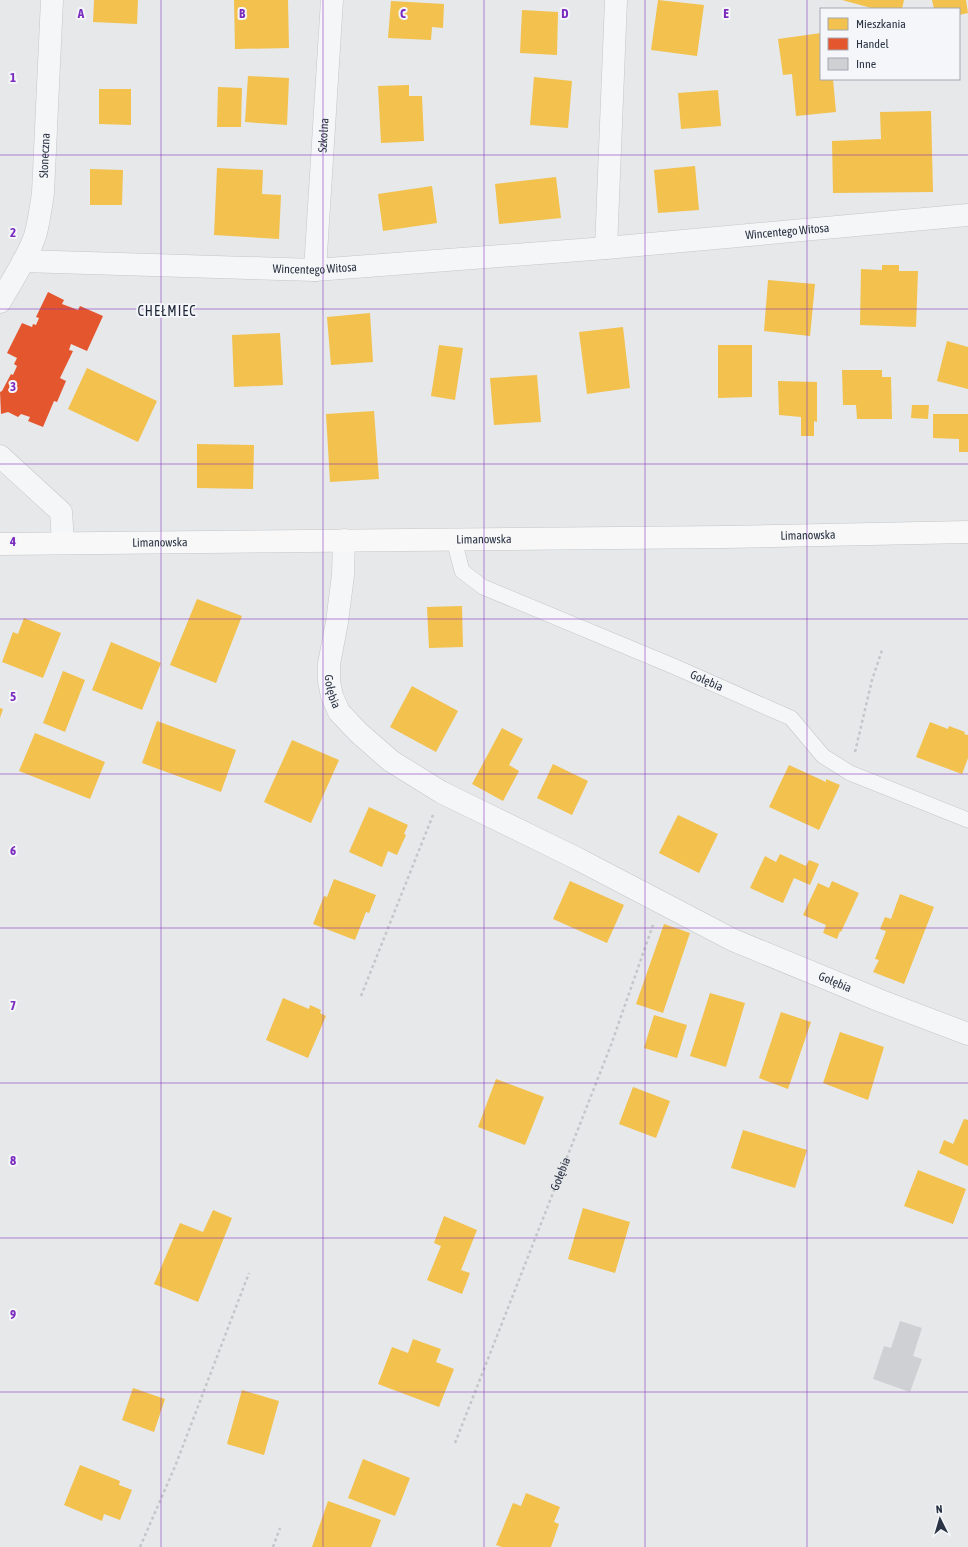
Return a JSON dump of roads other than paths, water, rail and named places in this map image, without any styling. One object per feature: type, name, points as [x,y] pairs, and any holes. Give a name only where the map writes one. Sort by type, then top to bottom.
[{"type":"main road","name":"Limanowska","points":[[0,544],[63,542],[824,536],[968,532]]},
{"type":"street","name":"Słoneczna","points":[[0,302],[35,236],[40,214],[43,193],[52,0]]},
{"type":"street","name":"Szkolna","points":[[315,270],[332,0]]},
{"type":"street","points":[[606,248],[616,0]]},
{"type":"street","name":"Wincentego Witosa","points":[[23,261],[315,270],[606,248],[968,215]]},
{"type":"street","points":[[0,456],[61,512],[63,542]]},
{"type":"street","name":"Gołębia","points":[[344,540],[343,575],[337,622],[329,664],[329,681],[332,696],[339,712],[359,733],[390,761],[442,792],[578,859],[733,940],[881,1001],[968,1034]]},
{"type":"lane","name":"Gołębia","points":[[454,540],[462,571],[483,587],[673,666],[791,718],[823,756],[850,773],[968,820]]},
{"type":"district","name":"CHEŁMIEC","points":[[167,311]]}]
